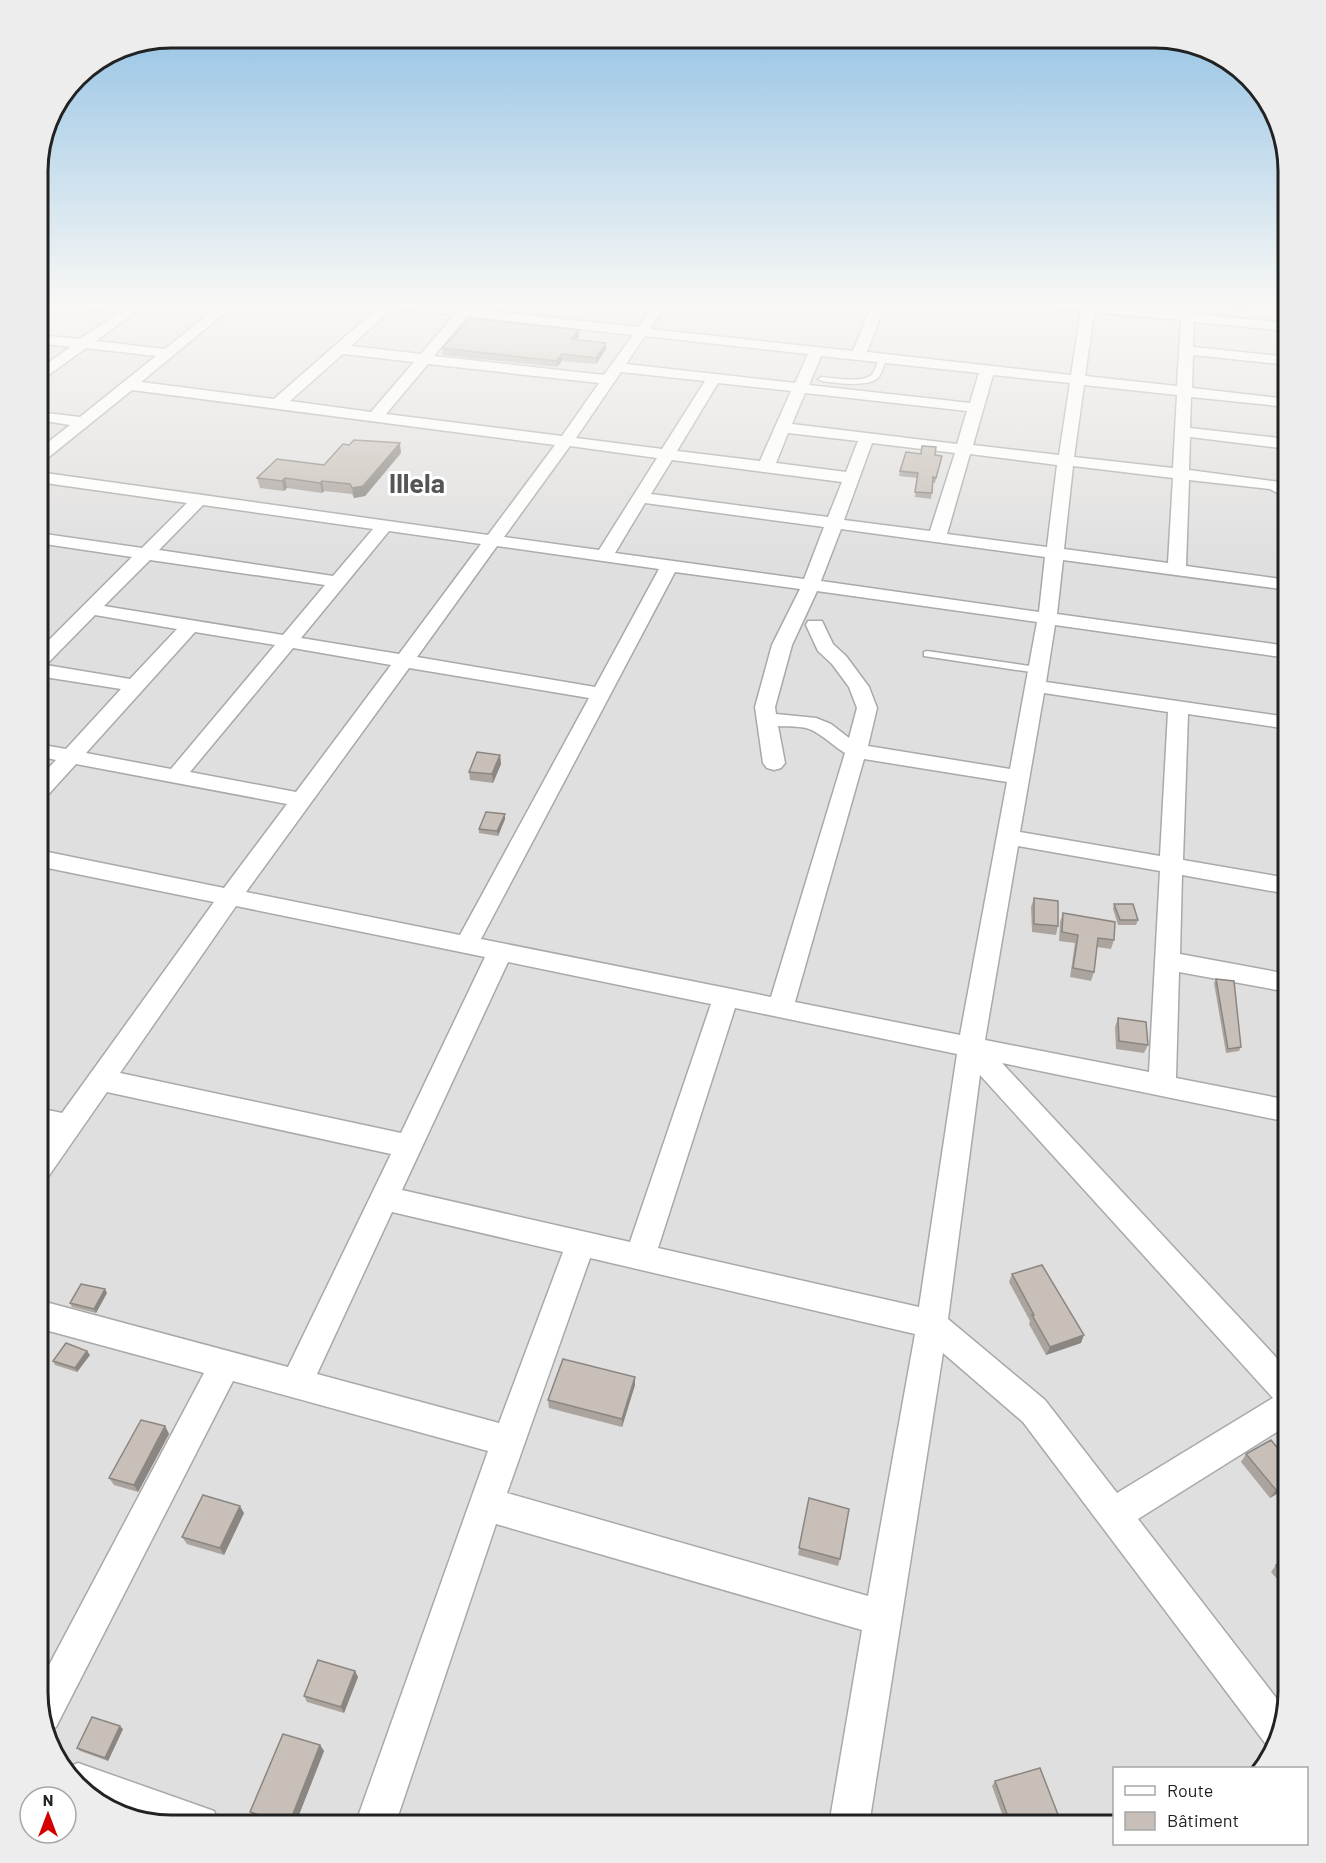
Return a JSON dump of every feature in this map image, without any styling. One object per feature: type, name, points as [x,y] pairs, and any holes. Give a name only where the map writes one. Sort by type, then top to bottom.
[{"type":"street","points":[[48,450],[123,389]]},
{"type":"street","points":[[150,389],[852,478]]},
{"type":"street","points":[[277,405],[295,389]]},
{"type":"street","points":[[375,417],[399,389]]},
{"type":"street","points":[[48,1154],[230,897],[405,662],[566,441],[601,389]]},
{"type":"street","points":[[604,556],[707,389]]},
{"type":"street","points":[[766,467],[800,389]]},
{"type":"street","points":[[808,389],[976,408]]},
{"type":"street","points":[[937,538],[982,389]]},
{"type":"street","points":[[851,1815],[932,1324],[971,1047],[1017,777],[1047,618],[1077,389]]},
{"type":"street","points":[[1155,389],[1278,402]]},
{"type":"street","points":[[1177,570],[1185,389]]},
{"type":"street","points":[[48,417],[84,422]]},
{"type":"street","points":[[783,428],[1066,459],[1278,486]]},
{"type":"street","points":[[1183,432],[1278,443]]},
{"type":"street","points":[[774,762],[765,707],[782,645],[811,585],[867,437]]},
{"type":"street","points":[[48,478],[1278,651]]},
{"type":"street","points":[[640,497],[1278,584]]},
{"type":"street","points":[[48,652],[200,500]]},
{"type":"street","points":[[176,776],[385,525]]},
{"type":"street","points":[[48,540],[338,582]]},
{"type":"street","points":[[466,945],[670,565]]},
{"type":"street","points":[[91,609],[601,694]]},
{"type":"street","points":[[780,1008],[867,708],[859,687],[839,660],[825,647],[815,625]]},
{"type":"street","points":[[48,781],[190,626]]},
{"type":"street","points":[[48,672],[136,686]]},
{"type":"street","points":[[1036,678],[1178,707],[1278,722]]},
{"type":"street","points":[[1162,1086],[1178,707]]},
{"type":"street","points":[[767,719],[809,722],[824,728],[834,738],[856,751],[1017,777]]},
{"type":"street","points":[[48,752],[301,800]]},
{"type":"street","points":[[1007,837],[1278,883]]},
{"type":"street","points":[[48,860],[1278,1110]]},
{"type":"street","points":[[296,1384],[500,952]]},
{"type":"street","points":[[1167,961],[1278,981]]},
{"type":"street","points":[[640,1257],[726,998]]},
{"type":"street","points":[[971,1047],[1278,1381]]},
{"type":"street","points":[[102,1080],[408,1146]]},
{"type":"street","points":[[48,1121],[69,1126]]},
{"type":"street","points":[[383,1198],[932,1324],[1034,1411],[1274,1725]]},
{"type":"street","points":[[378,1815],[508,1442],[581,1244]]},
{"type":"street","points":[[48,1317],[508,1442]]},
{"type":"street","points":[[49,1705],[225,1365]]},
{"type":"street","points":[[1113,1515],[1278,1413]]},
{"type":"street","points":[[487,1504],[882,1618]]},
{"type":"street","points":[[95,1788],[172,1815]]},
{"type":"lane","points":[[927,654],[1036,678]]},
{"type":"shaded area","points":[[48,389],[1278,389],[1278,1692],[1274,1724],[1269,1739],[1253,1767],[1113,1767],[1113,1815],[163,1815],[131,1808],[103,1794],[90,1784],[64,1754],[52,1724],[48,1692]]},
{"type":"building","points":[[354,440],[400,443],[363,486],[352,488],[350,484],[322,481],[320,483],[285,478],[282,481],[257,478],[277,459],[324,465],[343,444],[349,445]]},
{"type":"building","points":[[922,446],[936,447],[935,455],[942,456],[936,478],[933,477],[932,493],[915,492],[918,473],[900,471],[906,452],[921,454]]},
{"type":"building","points":[[477,752],[500,755],[492,774],[469,772]]},
{"type":"building","points":[[486,812],[505,814],[497,831],[479,829]]},
{"type":"building","points":[[1034,898],[1058,901],[1058,926],[1034,924]]},
{"type":"building","points":[[1114,904],[1133,904],[1138,920],[1120,920]]},
{"type":"building","points":[[1063,913],[1115,922],[1114,940],[1098,938],[1094,972],[1073,968],[1078,935],[1062,932]]},
{"type":"building","points":[[1216,979],[1234,981],[1241,1047],[1228,1049]]},
{"type":"building","points":[[1118,1018],[1146,1022],[1148,1045],[1119,1041]]},
{"type":"building","points":[[1042,1265],[1084,1335],[1050,1347],[1012,1274]]},
{"type":"building","points":[[81,1284],[105,1289],[94,1309],[70,1303]]},
{"type":"building","points":[[66,1343],[87,1351],[75,1368],[53,1361]]},
{"type":"building","points":[[563,1359],[635,1377],[622,1419],[548,1400]]},
{"type":"building","points":[[141,1420],[165,1426],[134,1485],[109,1478]]},
{"type":"building","points":[[1271,1440],[1278,1449],[1278,1489],[1276,1490],[1246,1454]]},
{"type":"building","points":[[203,1495],[240,1506],[220,1548],[182,1537]]},
{"type":"building","points":[[809,1498],[849,1509],[840,1559],[799,1548]]},
{"type":"building","points":[[318,1660],[355,1671],[341,1707],[304,1696]]},
{"type":"building","points":[[92,1717],[120,1726],[105,1758],[77,1748]]},
{"type":"building","points":[[283,1734],[320,1745],[293,1815],[260,1815],[250,1812]]},
{"type":"building","points":[[1040,1768],[1058,1815],[1007,1815],[995,1781]]},
{"type":"district","name":"Illela","points":[[417,482]]}]
